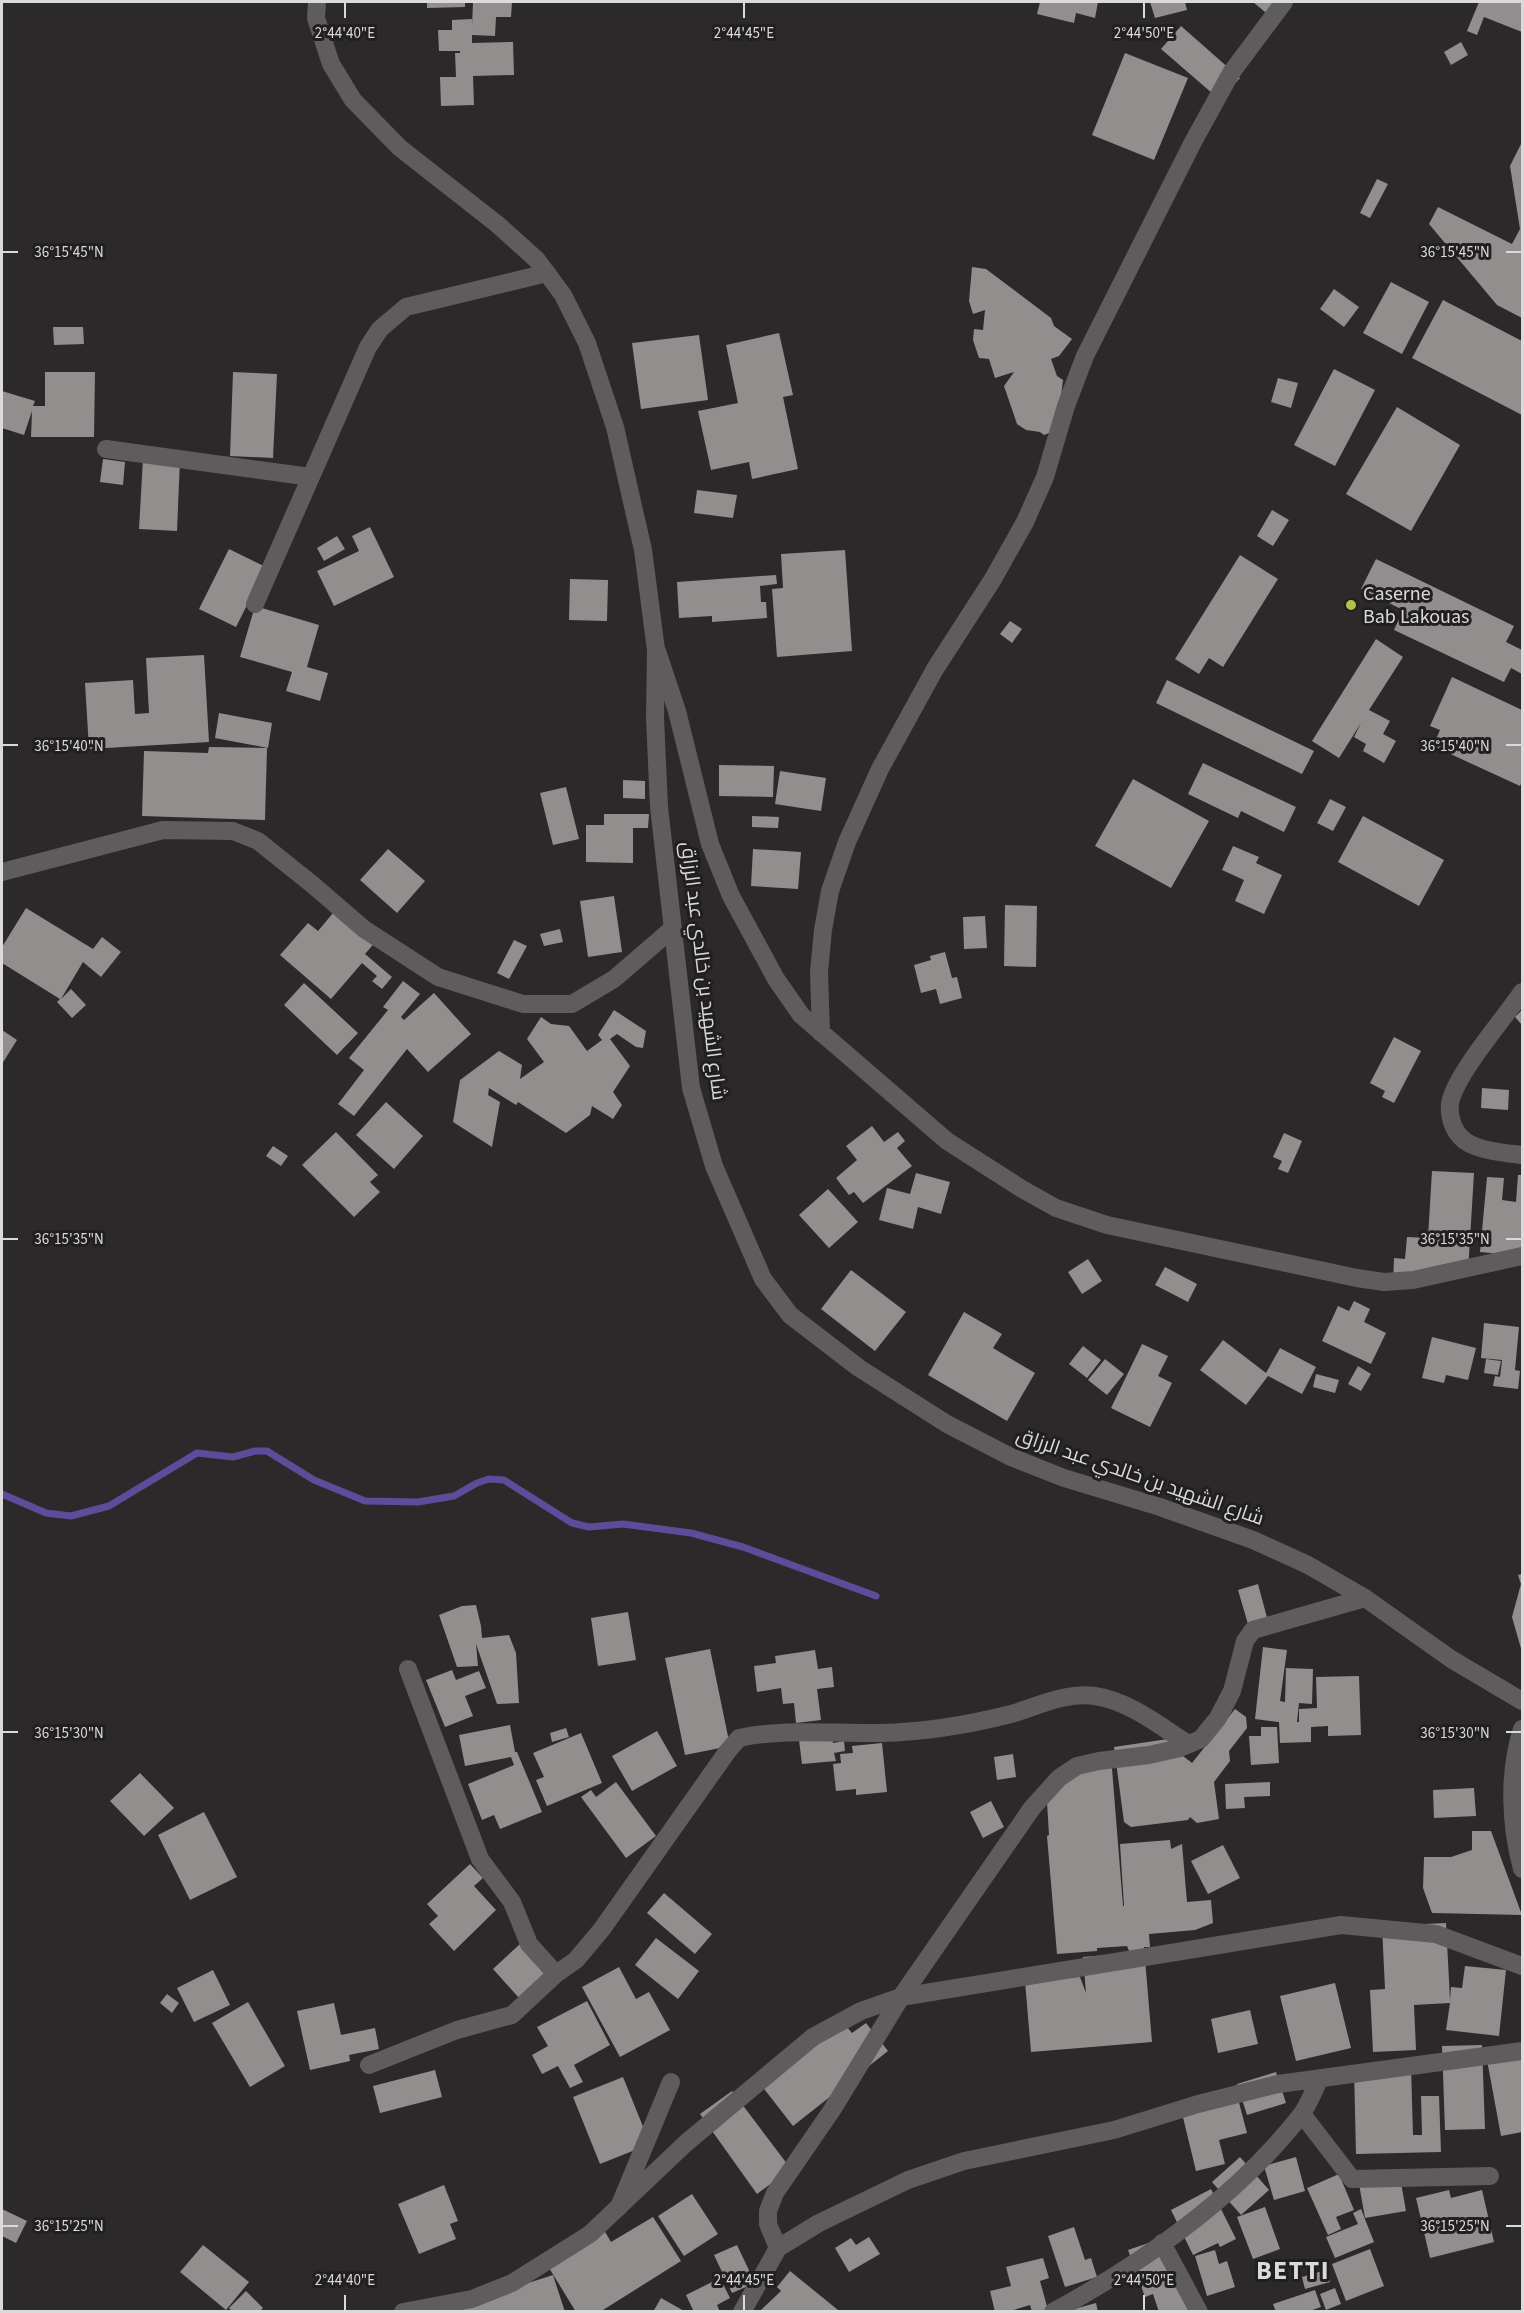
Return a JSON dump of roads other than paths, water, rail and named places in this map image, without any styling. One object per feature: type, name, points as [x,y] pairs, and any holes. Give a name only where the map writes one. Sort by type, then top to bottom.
[{"type":"street","name":"شارع الشهيد بن خالدي عبد الرزاق","points":[[317,2],[316,18],[331,64],[353,100],[400,148],[497,224],[537,260],[563,295],[587,343],[615,427],[643,550],[656,650],[655,718],[659,807],[691,1088],[714,1166],[763,1279],[790,1315],[860,1368],[947,1424],[1011,1457],[1064,1478],[1253,1540],[1308,1565],[1365,1598],[1451,1659],[1522,1701]]},
{"type":"street","points":[[821,1033],[819,972],[823,930],[830,891],[846,842],[880,770],[935,669],[993,579],[1025,522],[1045,477],[1066,406],[1085,356],[1193,142],[1231,73],[1284,2]]},
{"type":"street","points":[[255,604],[368,347],[380,329],[406,307],[547,273]]},
{"type":"street","points":[[106,449],[311,477]]},
{"type":"street","points":[[656,650],[677,711],[710,844],[731,896],[776,979],[801,1015],[947,1141],[1048,1203],[1107,1225],[1384,1282],[1413,1280],[1522,1256]]},
{"type":"street","points":[[2,872],[163,830],[233,831],[258,841],[364,929],[438,977],[523,1004],[572,1004],[614,980],[672,929]]},
{"type":"street","points":[[1522,992],[1463,1075],[1451,1101],[1451,1122],[1465,1141],[1492,1151],[1522,1155]]},
{"type":"street","points":[[778,2248],[768,2224],[768,2211],[776,2193],[832,2110],[902,1997],[1032,1808],[1059,1778],[1077,1766],[1149,1755],[1201,1739],[1218,1718],[1232,1691],[1245,1641],[1253,1630],[1365,1598]]},
{"type":"street","points":[[408,1669],[480,1858],[512,1902],[529,1944],[556,1974]]},
{"type":"street","points":[[369,2065],[458,2031],[512,2015],[556,1974],[576,1960],[602,1929],[739,1738],[795,1732],[924,1731],[1013,1713],[1064,1696],[1096,1696],[1124,1706],[1152,1720],[1188,1744]]},
{"type":"street","points":[[1522,1729],[1516,1748],[1512,1784],[1516,1846],[1522,1869]]},
{"type":"street","points":[[403,2312],[472,2300],[512,2283],[590,2234],[686,2143],[813,2037],[861,2011],[902,1997],[1341,1925],[1436,1934],[1522,1966]]},
{"type":"street","points":[[742,2312],[778,2248],[819,2223],[908,2180],[964,2161],[1114,2130],[1198,2104],[1278,2084],[1522,2051]]},
{"type":"street","points":[[1053,2312],[1106,2283],[1162,2243],[1242,2180],[1302,2114],[1320,2078]]},
{"type":"street","points":[[620,2207],[671,2082]]},
{"type":"street","points":[[1302,2114],[1352,2179],[1490,2176]]},
{"type":"street","points":[[1162,2243],[1199,2312]]},
{"type":"waterway","points":[[2,1494],[46,1513],[71,1516],[109,1506],[197,1453],[233,1457],[255,1451],[267,1451],[314,1480],[365,1501],[418,1502],[454,1496],[489,1479],[504,1480],[572,1523],[589,1527],[623,1524],[691,1533],[743,1547],[876,1596]]},
{"type":"place","name":"Caserne Bab Lakouas","points":[[1351,605]]},
{"type":"district","name":"BETTI","points":[[1293,2270]]}]
